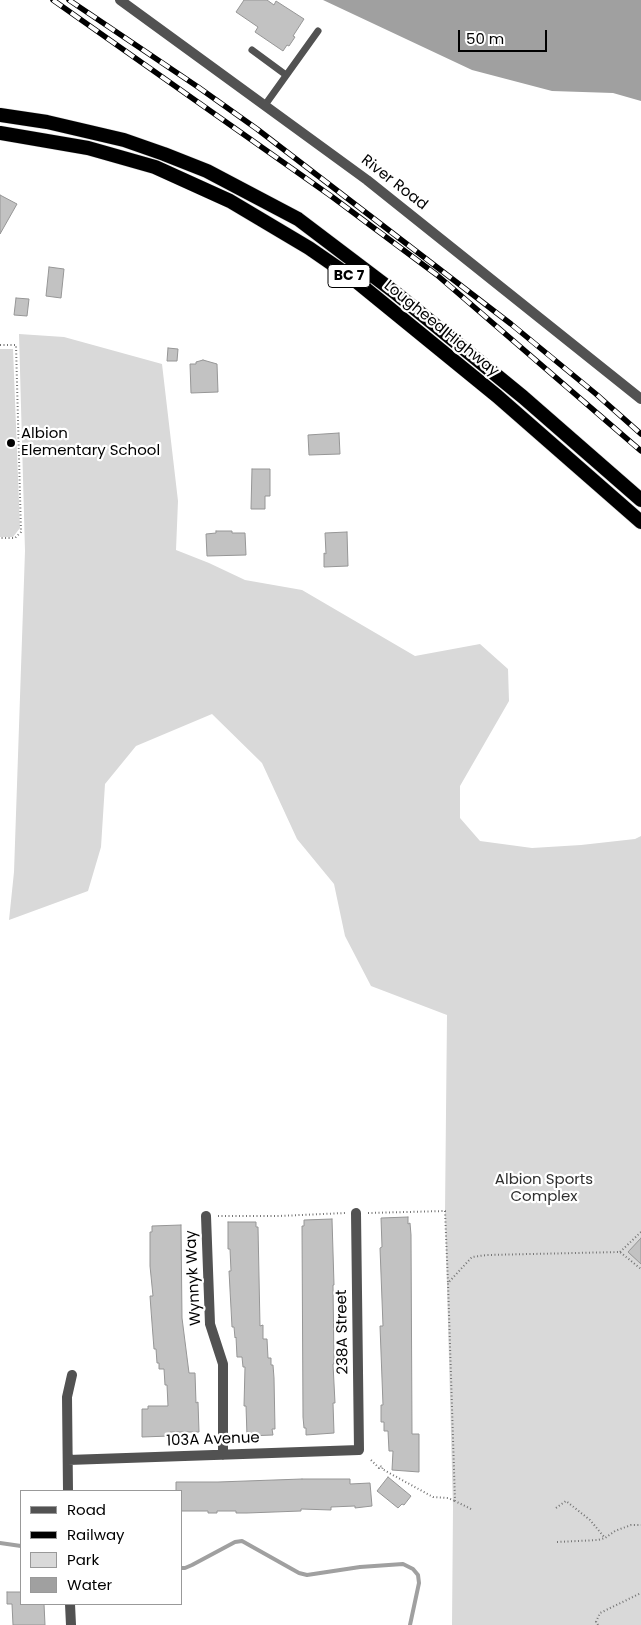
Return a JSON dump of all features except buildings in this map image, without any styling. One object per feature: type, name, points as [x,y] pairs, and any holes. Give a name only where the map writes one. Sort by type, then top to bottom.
[{"type":"highway","name":"Lougheed Highway","points":[[0,115],[46,122],[124,140],[207,171],[298,219],[397,294],[523,396],[641,500]]},
{"type":"highway","name":"Lougheed Highway","points":[[0,133],[88,148],[155,167],[230,201],[309,248],[351,277],[497,396],[641,522]]},
{"type":"street","name":"River Road","points":[[120,0],[366,180],[641,399]]},
{"type":"street","name":"238A Street","points":[[356,1213],[359,1450]]},
{"type":"street","name":"Wynnyk Way","points":[[206,1216],[210,1324],[223,1364],[224,1455]]},
{"type":"street","points":[[68,1490],[67,1397],[72,1375]]},
{"type":"street","name":"103A Avenue","points":[[68,1460],[359,1450]]},
{"type":"street","points":[[70,1605],[71,1625]]},
{"type":"lane","points":[[265,105],[318,31]]},
{"type":"lane","points":[[252,50],[286,75]]},
{"type":"path","points":[[0,345],[16,345],[21,532],[15,538],[0,538]]},
{"type":"path","points":[[379,1212],[446,1210],[455,1501]]},
{"type":"path","points":[[228,1216],[335,1214]]},
{"type":"path","points":[[620,1252],[641,1232]]},
{"type":"path","points":[[448,1283],[472,1257],[487,1255],[620,1252],[641,1269]]},
{"type":"path","points":[[371,1460],[379,1468],[380,1466],[383,1467],[382,1469],[433,1497],[448,1498],[471,1509]]},
{"type":"path","points":[[556,1508],[566,1502],[590,1520],[605,1538]]},
{"type":"path","points":[[557,1542],[605,1538],[615,1531],[631,1525],[641,1525]]},
{"type":"path","points":[[598,1625],[596,1622],[600,1613],[641,1593]]},
{"type":"green space","name":"Albion Sports Complex","points":[[19,334],[64,337],[162,364],[178,501],[176,550],[245,580],[302,590],[415,656],[480,644],[508,669],[509,701],[460,786],[460,818],[480,841],[532,848],[581,845],[635,839],[641,836],[641,1625],[452,1625],[453,1508],[445,1211],[447,1015],[371,986],[345,936],[334,884],[297,839],[262,763],[212,714],[136,746],[105,784],[101,847],[88,891],[9,920],[14,872],[25,551]]},
{"type":"green space","name":"Albion Elementary School","points":[[0,349],[13,349],[20,528],[13,537],[0,537]]},
{"type":"water","points":[[323,0],[641,0],[641,101],[613,93],[552,91],[472,70]]},
{"type":"waterway","points":[[182,1568],[192,1565],[235,1542],[242,1541],[299,1573],[307,1575],[360,1567],[403,1564],[413,1569],[418,1575],[419,1583],[410,1625]]},
{"type":"waterway","points":[[0,1543],[20,1546]]},
{"type":"railway","points":[[53,0],[331,196],[437,275],[641,451]]},
{"type":"railway","points":[[69,0],[257,129],[511,324],[641,434]]},
{"type":"place","name":"Albion Elementary School","points":[[11,443]]}]
